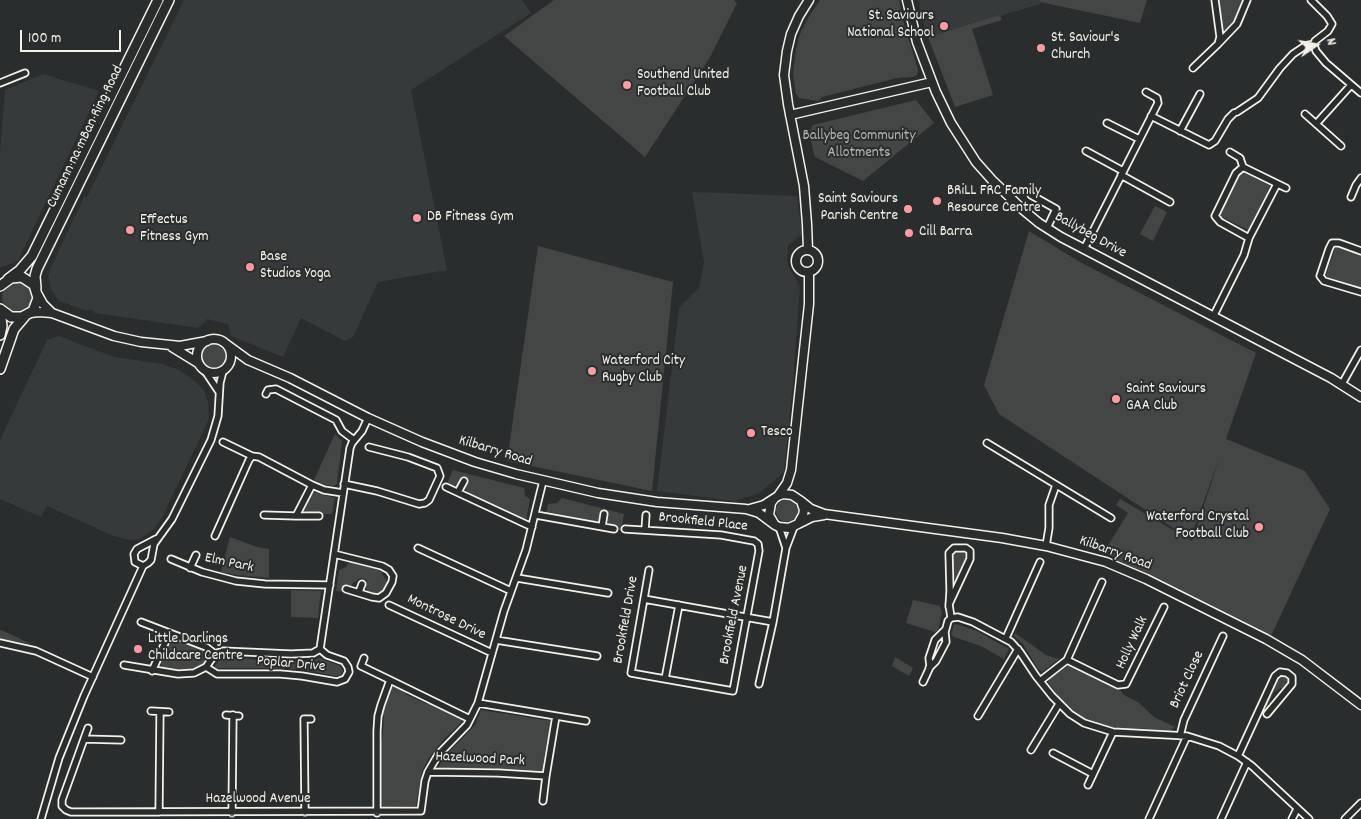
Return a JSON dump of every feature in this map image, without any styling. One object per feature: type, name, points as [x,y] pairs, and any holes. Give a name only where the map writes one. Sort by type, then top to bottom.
[{"type":"main road","name":"Cumann na mBan Ring Road","points":[[3,282],[20,270],[32,256],[158,0]]},
{"type":"main road","name":"Cumann na mBan Ring Road","points":[[28,315],[36,305],[35,276],[37,269],[169,0]]},
{"type":"main road","points":[[3,282],[18,277],[25,278],[31,282],[37,292]]},
{"type":"main road","points":[[0,310],[11,317],[18,318],[28,315]]},
{"type":"main road","points":[[0,310],[2,326],[0,335]]},
{"type":"main road","points":[[0,369],[14,329],[28,315]]},
{"type":"street","points":[[808,250],[808,224],[804,186],[785,83],[787,50],[795,24],[809,0]]},
{"type":"street","name":"Ballybeg Drive","points":[[908,0],[914,32],[932,82],[951,123],[976,162],[1029,215],[1047,228],[1084,249],[1342,384],[1361,398]]},
{"type":"street","points":[[1215,0],[1220,36],[1218,44]]},
{"type":"street","points":[[1193,68],[1237,24],[1247,0]]},
{"type":"street","points":[[1311,0],[1327,16],[1332,24],[1330,30],[1315,40],[1316,51],[1323,60],[1361,93]]},
{"type":"street","points":[[1151,116],[1210,145],[1215,141],[1228,119],[1258,98],[1293,54],[1304,47],[1314,44]]},
{"type":"street","points":[[0,83],[25,73]]},
{"type":"street","points":[[790,115],[932,82]]},
{"type":"street","points":[[1316,124],[1351,85]]},
{"type":"street","points":[[1084,249],[1158,100],[1146,92]]},
{"type":"street","points":[[1180,131],[1200,94]]},
{"type":"street","points":[[1305,114],[1341,146]]},
{"type":"street","points":[[1107,123],[1139,139]]},
{"type":"street","points":[[1086,151],[1170,202]]},
{"type":"street","points":[[1230,152],[1240,158],[1243,167],[1286,188]]},
{"type":"street","points":[[1243,167],[1236,173],[1215,216],[1220,222],[1249,238]]},
{"type":"street","points":[[1351,197],[1361,178]]},
{"type":"street","points":[[1214,317],[1244,255],[1249,238],[1277,184]]},
{"type":"street","points":[[1031,195],[1056,209],[1047,228]]},
{"type":"street","points":[[1361,251],[1339,243],[1332,243],[1320,276],[1324,281],[1361,292]]},
{"type":"street","points":[[808,250],[816,255],[818,262],[815,269],[808,272],[799,268],[796,262],[799,253],[808,250]]},
{"type":"street","points":[[759,684],[773,622],[786,548],[804,510],[791,482],[791,470],[809,304],[808,272]]},
{"type":"street","points":[[37,292],[43,304],[52,313]]},
{"type":"street","points":[[28,315],[39,312],[52,313],[121,339],[166,345],[185,346],[216,339],[229,347],[232,356],[220,383],[218,416],[211,440],[172,520],[154,544],[150,562],[143,566],[93,677],[59,758],[41,819]]},
{"type":"street","points":[[198,363],[199,348],[207,340]]},
{"type":"street","name":"Kilbarry Road","points":[[226,344],[237,353],[254,362],[290,378],[368,418],[408,436],[492,468],[543,481],[629,498],[746,509],[760,513],[777,526]]},
{"type":"street","points":[[166,345],[198,363],[215,384],[220,397]]},
{"type":"street","points":[[1342,384],[1361,350]]},
{"type":"street","points":[[205,371],[214,374],[238,362],[254,362]]},
{"type":"street","points":[[266,394],[268,390],[276,389],[336,420],[342,431],[354,440]]},
{"type":"street","points":[[320,649],[350,448],[362,431],[368,418]]},
{"type":"street","points":[[223,442],[252,456],[259,457],[324,490],[343,492]]},
{"type":"street","points":[[987,443],[1111,518]]},
{"type":"street","points":[[344,484],[378,491],[419,504],[429,500],[440,476],[437,468],[408,457],[369,447]]},
{"type":"street","points":[[215,536],[252,456]]},
{"type":"street","points":[[786,548],[777,526],[769,515],[771,503],[787,483],[791,470]]},
{"type":"street","points":[[458,492],[464,481]]},
{"type":"street","name":"Hazelwood Park","points":[[543,481],[536,515],[517,578],[511,591],[478,704],[462,731],[438,755],[428,772],[546,776]]},
{"type":"street","points":[[296,516],[312,485]]},
{"type":"street","points":[[1046,546],[1049,528],[1048,507],[1056,485]]},
{"type":"street","points":[[446,487],[532,528]]},
{"type":"street","points":[[776,497],[788,494],[799,499]]},
{"type":"street","name":"Kilbarry Road","points":[[746,509],[759,507],[776,497]]},
{"type":"street","name":"Kilbarry Road","points":[[799,499],[811,509],[829,515],[992,536],[1091,557],[1126,570],[1245,628],[1302,660],[1361,705]]},
{"type":"street","points":[[602,526],[604,514]]},
{"type":"street","points":[[264,515],[319,516]]},
{"type":"street","points":[[536,515],[614,529]]},
{"type":"street","name":"Brookfield Place","points":[[644,530],[646,515]]},
{"type":"street","name":"Kilbarry Road","points":[[796,526],[812,517],[829,515]]},
{"type":"street","points":[[777,526],[789,528],[796,526]]},
{"type":"street","name":"Brookfield Place","points":[[625,529],[721,535],[754,541],[758,544]]},
{"type":"street","points":[[143,566],[135,562],[134,552],[159,536]]},
{"type":"street","name":"Brookfield Avenue","points":[[665,679],[733,691],[748,617],[759,551],[758,544]]},
{"type":"street","points":[[140,548],[148,550],[151,556]]},
{"type":"street","points":[[418,548],[511,591]]},
{"type":"street","points":[[949,607],[970,559],[970,551],[966,548],[954,548],[949,553],[949,607],[951,618]]},
{"type":"street","points":[[334,554],[375,564],[391,572],[392,580],[383,596],[374,598],[346,589]]},
{"type":"street","points":[[190,568],[196,555]]},
{"type":"street","name":"Elm Park","points":[[171,559],[190,568],[236,581],[330,585]]},
{"type":"street","points":[[1006,638],[1040,562]]},
{"type":"street","name":"Brookfield Drive","points":[[649,570],[631,673],[665,679]]},
{"type":"street","points":[[517,578],[608,593]]},
{"type":"street","points":[[1040,681],[1067,660],[1102,582]]},
{"type":"street","points":[[359,592],[362,584]]},
{"type":"street","points":[[644,599],[773,622]]},
{"type":"street","name":"Montrose Drive","points":[[390,605],[492,653]]},
{"type":"street","points":[[665,679],[679,605]]},
{"type":"street","name":"Holly Walk","points":[[1067,660],[1118,685],[1126,684],[1164,607]]},
{"type":"street","points":[[923,682],[946,642],[945,630],[948,621],[951,618],[958,617],[973,622],[1006,638],[1018,649],[1059,704],[1084,723],[1113,732],[1187,736],[1212,743],[1247,762],[1309,819]]},
{"type":"street","points":[[124,665],[152,671],[188,674],[206,667],[215,654],[206,647],[141,622]]},
{"type":"street","points":[[929,669],[929,658],[935,640],[945,630]]},
{"type":"street","points":[[152,671],[169,634]]},
{"type":"street","name":"Briot Close","points":[[1180,736],[1184,720],[1222,636]]},
{"type":"street","points":[[496,640],[597,656]]},
{"type":"street","points":[[0,643],[36,651],[93,677]]},
{"type":"street","name":"Poplar Drive","points":[[206,667],[217,674],[280,674],[337,682],[344,680],[349,672],[347,664],[342,660],[325,654],[320,649],[317,652],[310,653],[274,654],[223,651],[215,654]]},
{"type":"street","points":[[978,716],[1018,649]]},
{"type":"street","points":[[357,674],[364,658]]},
{"type":"street","points":[[361,666],[470,719]]},
{"type":"street","points":[[1238,756],[1275,676],[1279,673],[1287,673],[1292,678],[1292,684],[1267,714]]},
{"type":"street","points":[[377,812],[378,716],[390,680]]},
{"type":"street","points":[[478,704],[586,721]]},
{"type":"street","points":[[1031,750],[1059,704]]},
{"type":"street","points":[[151,711],[169,712]]},
{"type":"street","points":[[159,812],[160,712]]},
{"type":"street","points":[[232,813],[233,715]]},
{"type":"street","points":[[543,801],[556,716]]},
{"type":"street","points":[[304,812],[301,719],[311,719]]},
{"type":"street","points":[[88,728],[84,739],[121,740]]},
{"type":"street","points":[[1088,785],[1113,732]]},
{"type":"street","points":[[1149,819],[1187,736]]},
{"type":"street","name":"Hazelwood Avenue","points":[[84,739],[62,800],[62,806],[71,812],[421,812],[424,781],[428,772]]},
{"type":"street","points":[[1053,753],[1093,774]]},
{"type":"street","points":[[1221,819],[1247,762]]},
{"type":"street","points":[[1345,819],[1361,803]]},
{"type":"street","points":[[1292,819],[1297,809]]},
{"type":"shaded area","points":[[184,0],[522,0],[531,13],[411,90],[447,270],[378,282],[353,337],[345,341],[301,318],[283,357],[231,336],[228,324],[207,319],[198,328],[95,313],[92,310],[84,310],[59,301],[51,289],[48,277],[50,269],[84,197],[87,197]]},
{"type":"shaded area","name":"St. Saviours National School","points":[[919,0],[1040,0],[1040,4],[928,37],[921,16]]},
{"type":"shaded area","points":[[43,74],[99,91],[18,261],[0,268],[0,151],[5,90]]},
{"type":"shaded area","points":[[692,192],[797,196],[802,235],[788,245],[787,264],[800,286],[784,472],[758,494],[734,501],[657,491],[679,308],[699,288],[704,262]]},
{"type":"shaded area","points":[[59,336],[114,357],[163,364],[179,370],[194,380],[204,391],[208,402],[209,419],[161,520],[154,529],[140,539],[131,540],[116,537],[47,506],[41,517],[0,499],[0,440],[47,340]]},
{"type":"green space","name":"Southend United Football Club","points":[[554,0],[734,0],[737,3],[709,59],[645,157],[504,36]]},
{"type":"green space","points":[[820,0],[899,0],[902,17],[918,70],[917,75],[897,78],[822,97],[818,101],[799,98],[796,94],[793,74],[796,50],[800,34]]},
{"type":"green space","points":[[1040,0],[1147,0],[1140,23],[1040,2]]},
{"type":"green space","points":[[1218,0],[1244,0],[1234,23],[1228,31],[1223,30],[1220,21]]},
{"type":"green space","points":[[1000,15],[1002,20],[972,29],[993,95],[955,107],[928,37]]},
{"type":"green space","name":"Ballybeg Community Allotments","points":[[916,100],[934,123],[863,181],[815,157],[809,133],[813,125]]},
{"type":"green space","points":[[1242,171],[1272,187],[1250,231],[1218,215]]},
{"type":"green space","points":[[1155,206],[1167,212],[1153,241],[1140,234]]},
{"type":"green space","name":"Saint Saviours GAA Club","points":[[1029,231],[1080,262],[1256,353],[1226,439],[1305,471],[1330,509],[1271,636],[1119,563],[1106,549],[1128,513],[1116,505],[1120,499],[1192,541],[1220,457],[1190,539],[999,414],[984,385]]},
{"type":"green space","points":[[1336,245],[1361,254],[1361,287],[1325,277]]},
{"type":"green space","name":"Waterford City Rugby Club","points":[[538,246],[673,282],[652,491],[507,461]]},
{"type":"green space","points":[[17,282],[28,286],[32,297],[28,308],[17,312],[6,308],[2,297],[6,286]]},
{"type":"green space","points":[[213,343],[222,347],[226,356],[222,365],[213,369],[204,365],[200,356],[204,347]]},
{"type":"green space","points":[[335,434],[342,441],[337,484],[333,486],[314,480]]},
{"type":"green space","points":[[453,470],[524,488],[525,496],[530,499],[526,521],[469,494],[465,488],[468,481],[462,478],[454,486],[447,483]]},
{"type":"green space","points":[[313,492],[335,498],[332,514],[306,512],[303,510],[310,493],[312,494]]},
{"type":"green space","points":[[562,498],[624,514],[621,531],[615,526],[608,524],[607,512],[601,512],[599,520],[594,522],[546,513],[548,504],[557,503]]},
{"type":"green space","points":[[787,500],[795,503],[798,511],[795,519],[787,522],[779,519],[776,511],[779,503]]},
{"type":"green space","points":[[230,537],[257,547],[269,549],[269,578],[221,572]]},
{"type":"green space","points":[[954,551],[965,551],[967,556],[956,579],[952,577],[951,555]]},
{"type":"green space","points":[[351,560],[382,570],[382,574],[388,583],[382,593],[375,595],[367,591],[367,580],[361,578],[353,583],[351,587],[344,585],[343,592],[336,591],[339,570],[346,567]]},
{"type":"green space","points":[[291,590],[321,591],[318,618],[291,617]]},
{"type":"green space","points":[[913,600],[940,606],[942,613],[938,630],[935,632],[906,623]]},
{"type":"green space","points":[[956,624],[977,631],[1009,649],[1004,659],[981,646],[954,637],[951,634]]},
{"type":"green space","points":[[0,630],[6,632],[31,644],[0,639]]},
{"type":"green space","points":[[1015,633],[1046,655],[1059,659],[1042,672],[1038,669],[1023,644],[1014,636]]},
{"type":"green space","points":[[174,639],[202,649],[208,659],[206,663],[190,672],[164,669],[159,661],[170,640]]},
{"type":"green space","points":[[895,657],[913,668],[909,676],[892,666]]},
{"type":"green space","points":[[220,658],[275,661],[314,660],[319,658],[340,666],[343,671],[341,675],[336,676],[304,670],[276,668],[217,668],[215,666]]},
{"type":"green space","points":[[1069,665],[1121,691],[1124,695],[1138,702],[1154,717],[1175,727],[1170,731],[1123,729],[1106,727],[1080,716],[1058,696],[1048,682],[1049,679]]},
{"type":"green space","points":[[1281,675],[1288,677],[1289,684],[1284,690],[1281,688],[1274,692],[1265,711],[1263,711],[1279,677]]},
{"type":"green space","points":[[394,686],[406,692],[405,694],[427,704],[428,702],[463,719],[428,759],[422,771],[416,806],[381,807],[380,743],[382,742],[384,717],[382,716],[391,687]]},
{"type":"green space","points":[[481,710],[552,721],[543,764],[545,764],[545,770],[543,772],[497,770],[497,768],[474,768],[473,770],[438,769],[443,758],[475,725]]},
{"type":"place","name":"St. Saviours National School","points":[[944,26]]},
{"type":"place","name":"St. Saviour's Church","points":[[1041,48]]},
{"type":"place","name":"Southend United Football Club","points":[[627,85]]},
{"type":"place","name":"BRiLL FRC Family Resource Centre","points":[[937,201]]},
{"type":"place","name":"Saint Saviours Parish Centre","points":[[908,209]]},
{"type":"place","name":"DB Fitness Gym","points":[[417,218]]},
{"type":"place","name":"Effectus Fitness Gym","points":[[130,230]]},
{"type":"place","name":"Cill Barra","points":[[909,233]]},
{"type":"place","name":"Base Studios Yoga","points":[[250,267]]},
{"type":"place","name":"Waterford City Rugby Club","points":[[592,371]]},
{"type":"place","name":"Saint Saviours GAA Club","points":[[1116,399]]},
{"type":"place","name":"Tesco","points":[[751,433]]},
{"type":"place","name":"Waterford Crystal Football Club","points":[[1259,527]]},
{"type":"place","name":"Little Darlings Childcare Centre","points":[[138,649]]}]
